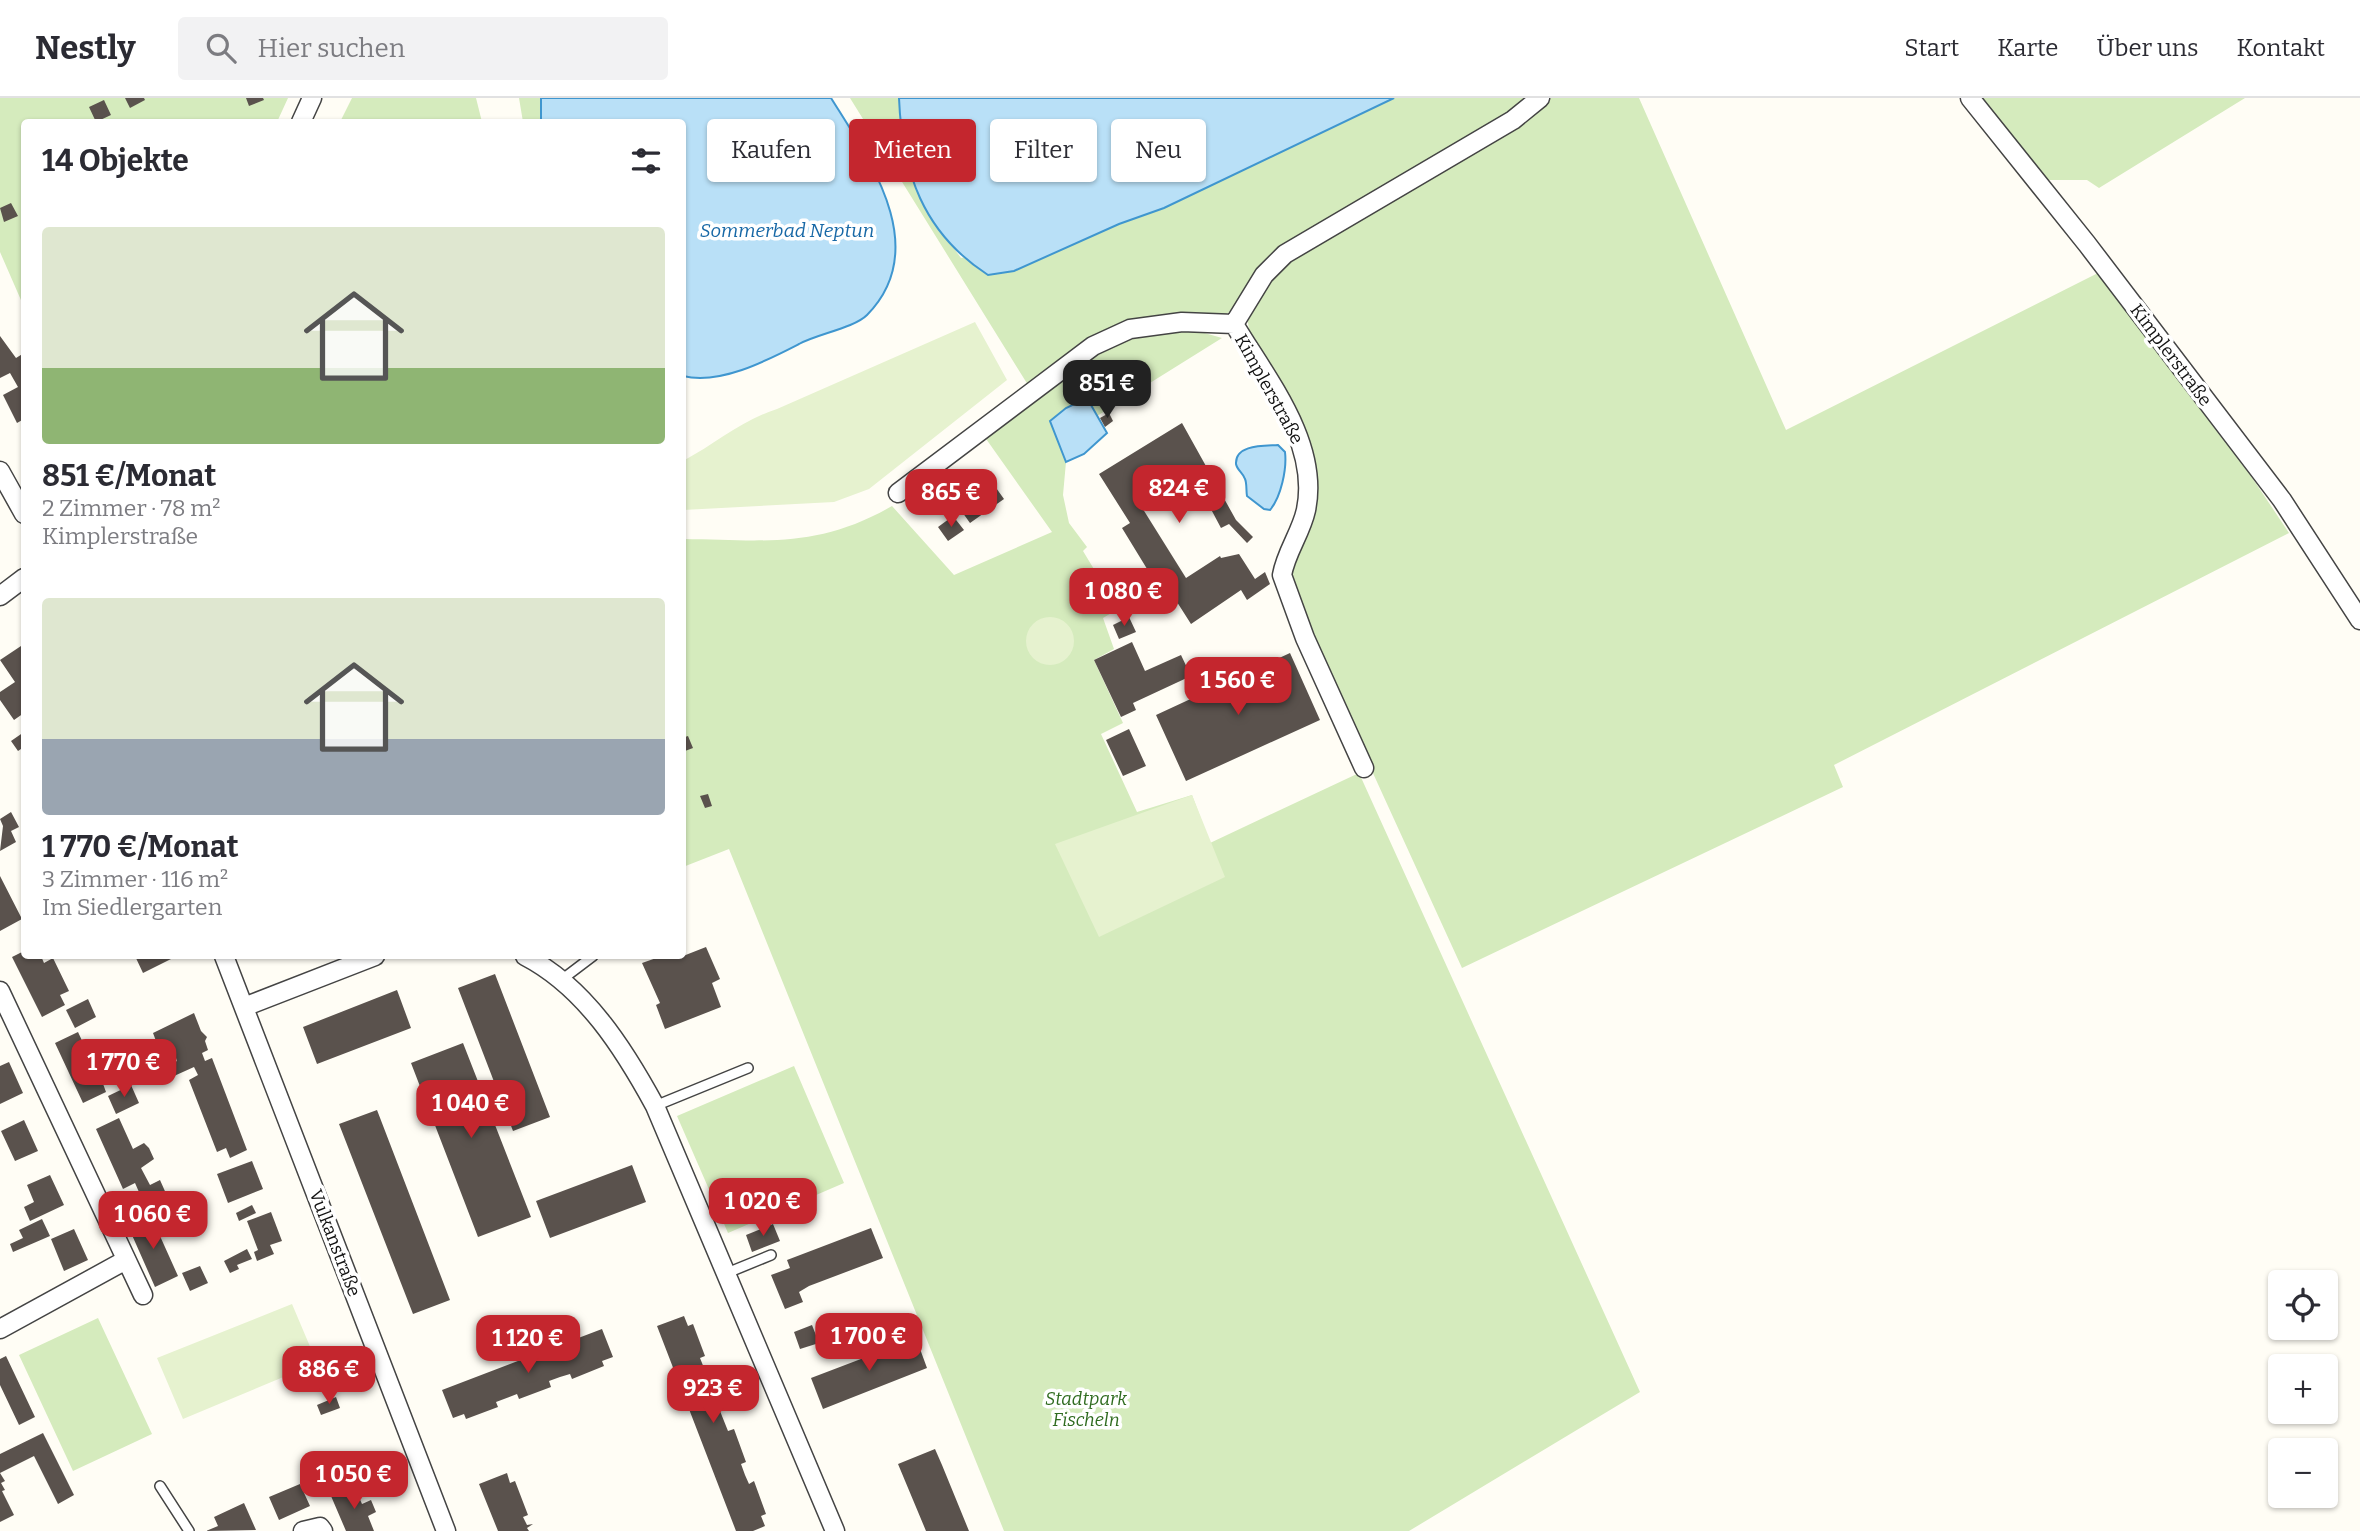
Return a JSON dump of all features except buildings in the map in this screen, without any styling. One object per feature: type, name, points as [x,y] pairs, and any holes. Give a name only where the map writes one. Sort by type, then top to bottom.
[{"type":"street","name":"Kimplerstraße","points":[[1234,324],[1264,275],[1284,254],[1513,120],[1540,98]]},
{"type":"street","name":"Kimplerstraße","points":[[1970,98],[2087,244],[2282,500],[2360,620]]},
{"type":"street","name":"Kimplerstraße","points":[[898,493],[1093,346],[1130,329],[1182,322],[1234,324]]},
{"type":"street","name":"Kimplerstraße","points":[[1234,324],[1289,417],[1304,454],[1309,487],[1306,512],[1282,575],[1305,638],[1363,768]]},
{"type":"street","points":[[0,471],[21,508]]},
{"type":"street","points":[[0,596],[21,580]]},
{"type":"street","name":"Vulkanstraße","points":[[225,959],[446,1531]]},
{"type":"street","points":[[244,1007],[367,959]]},
{"type":"street","points":[[529,959],[561,981],[598,1018],[628,1057],[655,1106],[835,1531]]},
{"type":"street","points":[[0,990],[143,1295]]},
{"type":"street","points":[[0,1329],[126,1260]]},
{"type":"street","points":[[303,1531],[320,1527],[323,1531]]},
{"type":"lane","points":[[561,981],[589,959]]},
{"type":"lane","points":[[655,1106],[748,1068]]},
{"type":"lane","points":[[727,1273],[771,1255]]},
{"type":"lane","points":[[160,1486],[189,1531]]},
{"type":"green space","points":[[0,98],[288,98],[278,119],[21,119],[21,300],[0,252]]},
{"type":"green space","points":[[352,98],[476,98],[481,119],[342,119]]},
{"type":"green space","points":[[519,98],[541,98],[541,119],[522,119]]},
{"type":"green space","points":[[850,98],[899,98],[901,119],[863,119]]},
{"type":"green space","points":[[1394,98],[1530,98],[1488,128],[1287,243],[1234,309],[1223,316],[1165,316],[1028,385],[902,182],[914,182],[933,218],[961,258],[1119,224],[1164,208]]},
{"type":"green space","points":[[1551,98],[1639,98],[1786,430],[2098,273],[2251,476],[2289,533],[1834,765],[1843,787],[1462,968],[1319,655],[1289,574],[1314,486],[1250,337],[1247,315],[1269,278],[1294,254],[1536,110]]},
{"type":"green space","points":[[1981,98],[2245,98],[2099,188],[2087,180],[2045,180]]},
{"type":"green space","points":[[975,322],[1007,380],[869,489],[834,502],[686,510],[686,459],[751,420]]},
{"type":"green space","name":"Stadtpark Fischeln","points":[[1165,329],[1201,332],[1222,338],[1097,416],[1086,399],[1050,421],[1066,462],[1063,495],[1069,523],[1087,547],[1083,551],[1118,609],[1103,618],[1114,649],[1094,660],[1123,723],[1101,734],[1137,812],[1192,795],[1210,843],[1359,773],[1640,1392],[1409,1531],[1004,1531],[729,849],[686,866],[686,539],[765,540],[815,536],[865,520],[892,506],[954,575],[1052,532],[984,436],[1097,353],[1130,336]]},
{"type":"green space","points":[[1050,617],[1067,624],[1074,641],[1067,658],[1050,665],[1033,658],[1026,641],[1033,624]]},
{"type":"green space","points":[[1192,795],[1225,877],[1099,937],[1055,844]]},
{"type":"green space","points":[[794,1066],[844,1183],[728,1233],[677,1116]]},
{"type":"green space","points":[[292,1304],[317,1363],[183,1419],[157,1358]]},
{"type":"green space","points":[[98,1318],[152,1434],[73,1471],[19,1355]]},
{"type":"water","name":"Sommerbad Neptun","points":[[541,98],[831,98],[849,127],[849,182],[879,182],[888,204],[895,233],[895,261],[886,289],[867,315],[853,324],[807,340],[742,370],[712,377],[686,376],[686,119],[541,119]]},
{"type":"water","points":[[899,98],[1394,98],[1164,208],[1119,224],[1014,271],[988,275],[947,240],[932,220],[914,182],[976,182],[976,119],[901,119]]},
{"type":"water","points":[[1087,398],[1107,433],[1084,454],[1066,462],[1050,421],[1066,408]]},
{"type":"water","points":[[1278,445],[1285,452],[1282,482],[1270,510],[1264,509],[1247,496],[1246,481],[1236,464],[1237,457],[1245,449]]}]
